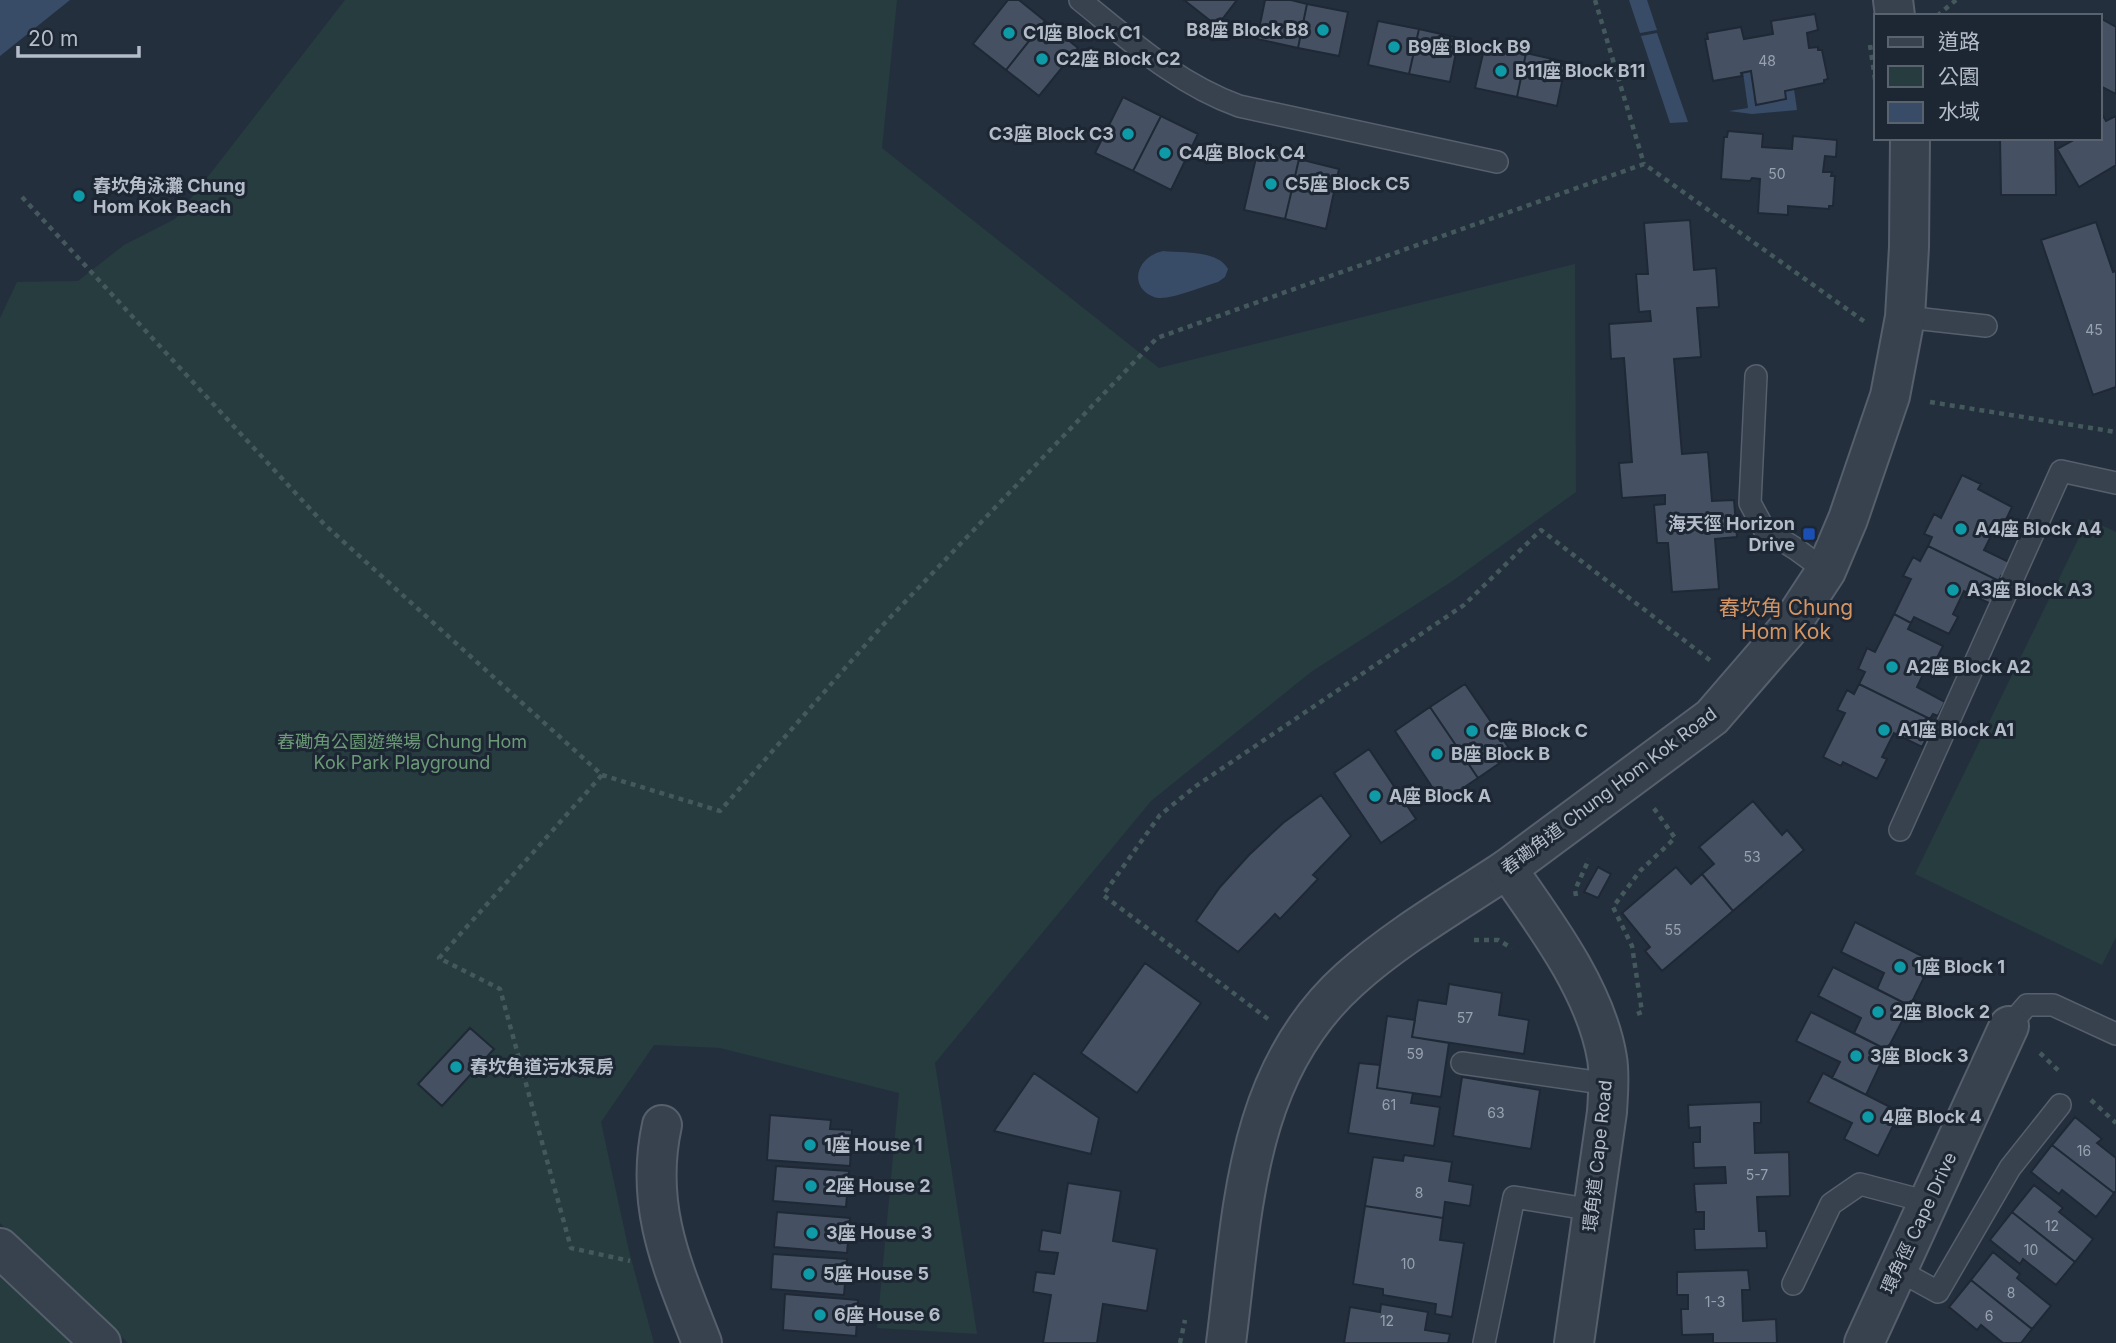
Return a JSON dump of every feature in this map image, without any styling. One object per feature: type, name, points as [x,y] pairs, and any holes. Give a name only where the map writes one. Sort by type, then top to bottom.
[{"type":"street","name":"舂磡角道 Chung Hom Kok Road","points":[[1226,1343],[1252,1155],[1265,1109],[1286,1060],[1326,1004],[1357,973],[1403,937],[1507,869],[1712,717],[1788,629],[1826,571],[1849,519],[1890,396],[1890,323],[1909,247],[1910,140]]},
{"type":"street","name":"環角道 Cape Road","points":[[1507,869],[1578,979],[1601,1033],[1607,1058],[1609,1084],[1574,1343]]},
{"type":"street","name":"環角徑 Cape Drive","points":[[1864,1343],[2009,1026]]},
{"type":"street","points":[[662,1125],[655,1174],[658,1208],[670,1260],[702,1343]]},
{"type":"street","points":[[0,1248],[101,1343]]},
{"type":"lane","points":[[1080,0],[1166,70],[1213,97],[1239,106],[1497,162]]},
{"type":"lane","points":[[1890,323],[1986,326]]},
{"type":"lane","points":[[1756,376],[1750,503],[1764,529],[1826,571]]},
{"type":"lane","points":[[1900,830],[2061,471],[2116,483]]},
{"type":"lane","points":[[2009,1026],[2027,1005],[2053,1005],[2116,1034]]},
{"type":"lane","points":[[1462,1063],[1609,1084]]},
{"type":"lane","points":[[1898,1270],[1938,1292],[2010,1168],[2060,1105]]},
{"type":"lane","points":[[1793,1284],[1831,1205],[1860,1184],[1928,1202]]},
{"type":"lane","points":[[1485,1343],[1514,1198],[1593,1210]]},
{"type":"path","points":[[1595,0],[1644,164],[1890,323]]},
{"type":"path","points":[[1939,14],[1956,0]]},
{"type":"path","points":[[22,197],[325,525],[602,775],[720,811],[882,626],[1157,338],[1644,164]]},
{"type":"path","points":[[1919,400],[2116,432]]},
{"type":"path","points":[[1269,1019],[1103,895],[1160,815],[1196,786],[1464,605],[1541,530],[1716,665]]},
{"type":"path","points":[[602,775],[439,958],[500,989],[571,1248],[634,1262]]},
{"type":"path","points":[[1639,994],[1632,946],[1613,907],[1640,871],[1675,838],[1655,811]]},
{"type":"path","points":[[1469,940],[1498,940],[1516,950]]},
{"type":"path","points":[[1180,1343],[1186,1318]]},
{"type":"green space","name":"舂磡角公園遊樂場 Chung Hom Kok Park Playground","points":[[345,0],[897,0],[882,148],[1159,368],[1575,264],[1576,492],[1451,582],[1311,672],[1151,801],[935,1063],[977,1334],[877,1328],[899,1093],[720,1048],[654,1045],[601,1122],[629,1251],[654,1343],[128,1343],[0,1223],[0,318],[17,282],[78,281],[124,245],[175,219]]},
{"type":"green space","points":[[2088,519],[2116,532],[2116,937],[2102,965],[1915,874]]},
{"type":"green space","points":[[0,1268],[80,1343],[0,1343]]},
{"type":"water","points":[[0,0],[70,0],[0,56]]},
{"type":"water","points":[[1629,0],[1647,0],[1657,30],[1640,33]]},
{"type":"water","points":[[1657,33],[1688,122],[1670,123],[1641,36]]},
{"type":"water","points":[[1751,71],[1757,104],[1786,99],[1785,91],[1794,89],[1797,110],[1752,114],[1729,111],[1748,108],[1743,72]]},
{"type":"water","points":[[1163,251],[1208,255],[1216,258],[1228,269],[1225,277],[1218,282],[1176,296],[1154,297],[1141,286],[1138,280],[1139,272],[1147,259]]},
{"type":"building","name":"C1座 Block C1","points":[[1008,0],[1019,0],[1045,21],[1006,70],[973,44]]},
{"type":"building","points":[[1184,0],[1237,0],[1217,26]]},
{"type":"building","points":[[1265,0],[1291,0],[1307,4],[1298,48],[1257,39]]},
{"type":"building","name":"B8座 Block B8","points":[[1307,4],[1348,12],[1339,56],[1298,48]]},
{"type":"building","points":[[1815,14],[1818,30],[1807,33],[1809,48],[1818,47],[1818,50],[1822,50],[1828,79],[1824,80],[1824,83],[1785,91],[1786,99],[1756,105],[1751,71],[1741,73],[1742,76],[1713,81],[1705,39],[1708,39],[1707,33],[1741,27],[1744,39],[1773,34],[1771,21]]},
{"type":"building","points":[[2102,19],[2116,27],[2116,94],[2102,87]]},
{"type":"building","name":"C2座 Block C2","points":[[1045,21],[1078,48],[1039,96],[1006,70]]},
{"type":"building","name":"B9座 Block B9","points":[[1378,21],[1419,29],[1409,74],[1368,65]]},
{"type":"building","points":[[1419,29],[1459,38],[1450,82],[1409,74]]},
{"type":"building","name":"B11座 Block B11","points":[[1485,45],[1526,53],[1517,97],[1475,88]]},
{"type":"building","points":[[1526,53],[1566,62],[1557,106],[1517,97]]},
{"type":"building","name":"C3座 Block C3","points":[[1123,97],[1161,116],[1133,171],[1095,153]]},
{"type":"building","points":[[2102,114],[2106,121],[2116,116],[2116,165],[2079,187],[2057,149],[2073,140],[2102,140]]},
{"type":"building","name":"C4座 Block C4","points":[[1161,116],[1198,134],[1171,190],[1133,171]]},
{"type":"building","points":[[1728,131],[1763,134],[1762,147],[1792,149],[1793,136],[1837,140],[1836,157],[1825,156],[1823,172],[1832,172],[1831,176],[1835,176],[1833,206],[1829,206],[1829,209],[1788,206],[1788,215],[1758,213],[1760,179],[1721,179],[1724,137],[1727,137]]},
{"type":"building","points":[[2000,140],[2055,140],[2056,195],[2001,195]]},
{"type":"building","name":"C5座 Block C5","points":[[1258,149],[1299,159],[1285,219],[1244,210]]},
{"type":"building","points":[[1299,159],[1339,169],[1326,229],[1285,219]]},
{"type":"building","points":[[1690,220],[1694,270],[1716,268],[1719,307],[1697,308],[1701,357],[1674,359],[1682,454],[1708,452],[1712,501],[1734,500],[1737,537],[1715,539],[1719,589],[1672,592],[1668,543],[1657,543],[1654,505],[1665,504],[1665,495],[1622,498],[1619,463],[1632,462],[1624,358],[1611,359],[1609,324],[1651,321],[1650,311],[1639,312],[1636,274],[1648,274],[1644,223]]},
{"type":"building","points":[[2096,222],[2113,272],[2116,271],[2116,387],[2093,395],[2041,240]]},
{"type":"building","name":"A4座 Block A4","points":[[1962,475],[1981,484],[1978,489],[2012,507],[2001,530],[1995,528],[1984,550],[2013,564],[2006,579],[2001,576],[1999,581],[1928,546],[1932,537],[1924,534],[1934,514],[1941,518]]},
{"type":"building","name":"A3座 Block A3","points":[[1928,546],[1999,581],[1996,587],[2001,589],[1993,605],[1964,591],[1953,614],[1958,617],[1949,634],[1914,617],[1911,623],[1894,614],[1911,579],[1903,576],[1913,557],[1920,561]]},
{"type":"building","name":"A2座 Block A2","points":[[1894,614],[1911,623],[1908,629],[1943,646],[1933,666],[1928,664],[1917,687],[1945,702],[1938,716],[1933,714],[1930,719],[1859,684],[1865,672],[1858,669],[1867,648],[1875,652]]},
{"type":"building","name":"C座 Block C","points":[[1465,684],[1513,754],[1478,778],[1430,707]]},
{"type":"building","name":"A1座 Block A1","points":[[1859,684],[1930,719],[1928,725],[1932,727],[1922,747],[1894,733],[1882,757],[1887,759],[1877,779],[1843,762],[1841,766],[1823,757],[1845,713],[1837,710],[1847,690],[1854,694]]},
{"type":"building","name":"B座 Block B","points":[[1430,707],[1478,778],[1442,802],[1395,731]]},
{"type":"building","name":"A座 Block A","points":[[1369,749],[1416,819],[1381,843],[1334,773]]},
{"type":"building","points":[[1321,795],[1351,836],[1313,875],[1318,879],[1280,919],[1275,914],[1238,952],[1196,921],[1220,887],[1249,855],[1283,823]]},
{"type":"building","points":[[1753,801],[1782,835],[1787,830],[1804,850],[1733,911],[1702,874],[1714,864],[1699,847]]},
{"type":"building","points":[[1598,867],[1611,874],[1598,898],[1584,892]]},
{"type":"building","points":[[1676,867],[1691,884],[1702,874],[1733,911],[1662,971],[1645,951],[1650,947],[1622,913]]},
{"type":"building","name":"1座 Block 1","points":[[1855,922],[1932,961],[1910,1006],[1877,989],[1884,973],[1841,952]]},
{"type":"building","points":[[1145,963],[1201,1003],[1137,1093],[1081,1053]]},
{"type":"building","name":"2座 Block 2","points":[[1833,967],[1910,1006],[1887,1050],[1854,1033],[1861,1018],[1818,996]]},
{"type":"building","points":[[1449,984],[1502,993],[1499,1015],[1529,1020],[1524,1054],[1412,1037],[1418,1000],[1446,1004]]},
{"type":"building","name":"3座 Block 3","points":[[1811,1012],[1887,1050],[1866,1095],[1832,1078],[1840,1062],[1796,1041]]},
{"type":"building","points":[[1387,1016],[1415,1020],[1412,1037],[1449,1043],[1441,1097],[1377,1088]]},
{"type":"building","name":"舂坎角道污水泵房","points":[[470,1028],[494,1049],[442,1106],[418,1084]]},
{"type":"building","points":[[1359,1063],[1380,1065],[1377,1088],[1413,1093],[1411,1103],[1440,1107],[1434,1146],[1348,1133]]},
{"type":"building","points":[[1034,1073],[1099,1118],[1091,1154],[994,1131]]},
{"type":"building","name":"4座 Block 4","points":[[1823,1073],[1900,1112],[1878,1156],[1844,1139],[1852,1123],[1808,1102]]},
{"type":"building","points":[[1462,1077],[1540,1090],[1531,1149],[1453,1136]]},
{"type":"building","points":[[1761,1102],[1761,1123],[1754,1123],[1755,1153],[1789,1152],[1790,1196],[1757,1197],[1759,1231],[1766,1231],[1767,1248],[1695,1250],[1694,1229],[1704,1229],[1704,1212],[1696,1212],[1694,1184],[1726,1183],[1725,1167],[1694,1168],[1693,1142],[1700,1142],[1700,1127],[1689,1128],[1688,1105]]},
{"type":"building","name":"1座 House 1","points":[[770,1115],[831,1120],[830,1129],[852,1130],[850,1166],[767,1160]]},
{"type":"building","points":[[2075,1117],[2102,1139],[2097,1143],[2116,1158],[2114,1193],[2052,1145]]},
{"type":"building","points":[[2052,1145],[2114,1193],[2096,1217],[2062,1190],[2059,1194],[2031,1172]]},
{"type":"building","points":[[1404,1155],[1452,1162],[1449,1181],[1473,1185],[1470,1206],[1445,1202],[1443,1218],[1365,1206],[1373,1157],[1403,1161]]},
{"type":"building","name":"2座 House 2","points":[[776,1166],[849,1171],[846,1207],[773,1201]]},
{"type":"building","points":[[1068,1183],[1121,1191],[1113,1241],[1157,1249],[1147,1311],[1103,1304],[1097,1343],[1043,1343],[1051,1295],[1033,1292],[1036,1272],[1054,1274],[1058,1253],[1039,1251],[1042,1230],[1060,1233]]},
{"type":"building","points":[[2034,1185],[2063,1208],[2059,1212],[2093,1239],[2075,1262],[2012,1212]]},
{"type":"building","points":[[1365,1206],[1443,1218],[1440,1240],[1464,1243],[1452,1317],[1435,1314],[1436,1304],[1383,1295],[1383,1289],[1353,1284]]},
{"type":"building","name":"3座 House 3","points":[[777,1212],[850,1218],[847,1253],[774,1247]]},
{"type":"building","points":[[2012,1212],[2075,1262],[2056,1285],[2023,1259],[2020,1264],[1990,1240]]},
{"type":"building","points":[[1993,1252],[2020,1274],[2017,1278],[2051,1306],[2032,1329],[1971,1280]]},
{"type":"building","name":"5座 House 5","points":[[773,1254],[847,1259],[844,1295],[771,1289]]},
{"type":"building","points":[[1748,1270],[1750,1290],[1742,1290],[1743,1321],[1776,1319],[1777,1343],[1713,1343],[1713,1334],[1682,1335],[1681,1309],[1688,1309],[1688,1295],[1677,1295],[1677,1272]]},
{"type":"building","points":[[1971,1280],[2032,1329],[2021,1343],[2003,1343],[1981,1325],[1977,1330],[1949,1307]]},
{"type":"building","name":"6座 House 6","points":[[785,1294],[858,1300],[856,1336],[783,1330]]},
{"type":"building","points":[[1381,1304],[1428,1312],[1425,1330],[1450,1334],[1448,1343],[1344,1343],[1350,1307],[1380,1312]]},
{"type":"place","name":"B8座 Block B8","points":[[1323,30]]},
{"type":"place","name":"C1座 Block C1","points":[[1009,33]]},
{"type":"place","name":"B9座 Block B9","points":[[1394,47]]},
{"type":"place","name":"C2座 Block C2","points":[[1042,59]]},
{"type":"place","name":"B11座 Block B11","points":[[1501,71]]},
{"type":"place","name":"C3座 Block C3","points":[[1128,134]]},
{"type":"place","name":"C4座 Block C4","points":[[1165,153]]},
{"type":"place","name":"C5座 Block C5","points":[[1271,184]]},
{"type":"place","name":"舂坎角泳灘 Chung Hom Kok Beach","points":[[79,196]]},
{"type":"place","name":"A4座 Block A4","points":[[1961,529]]},
{"type":"place","name":"海天徑 Horizon Drive","points":[[1809,534]]},
{"type":"place","name":"A3座 Block A3","points":[[1953,590]]},
{"type":"place","name":"A2座 Block A2","points":[[1892,667]]},
{"type":"place","name":"A1座 Block A1","points":[[1884,730]]},
{"type":"place","name":"C座 Block C","points":[[1472,731]]},
{"type":"place","name":"B座 Block B","points":[[1437,754]]},
{"type":"place","name":"A座 Block A","points":[[1375,796]]},
{"type":"place","name":"1座 Block 1","points":[[1900,967]]},
{"type":"place","name":"2座 Block 2","points":[[1878,1012]]},
{"type":"place","name":"3座 Block 3","points":[[1856,1056]]},
{"type":"place","name":"舂坎角道污水泵房","points":[[456,1067]]},
{"type":"place","name":"4座 Block 4","points":[[1868,1117]]},
{"type":"place","name":"1座 House 1","points":[[810,1145]]},
{"type":"place","name":"2座 House 2","points":[[811,1186]]},
{"type":"place","name":"3座 House 3","points":[[812,1233]]},
{"type":"place","name":"5座 House 5","points":[[809,1274]]},
{"type":"place","name":"6座 House 6","points":[[820,1315]]},
{"type":"district","name":"舂坎角 Chung Hom Kok","points":[[1786,620]]}]
